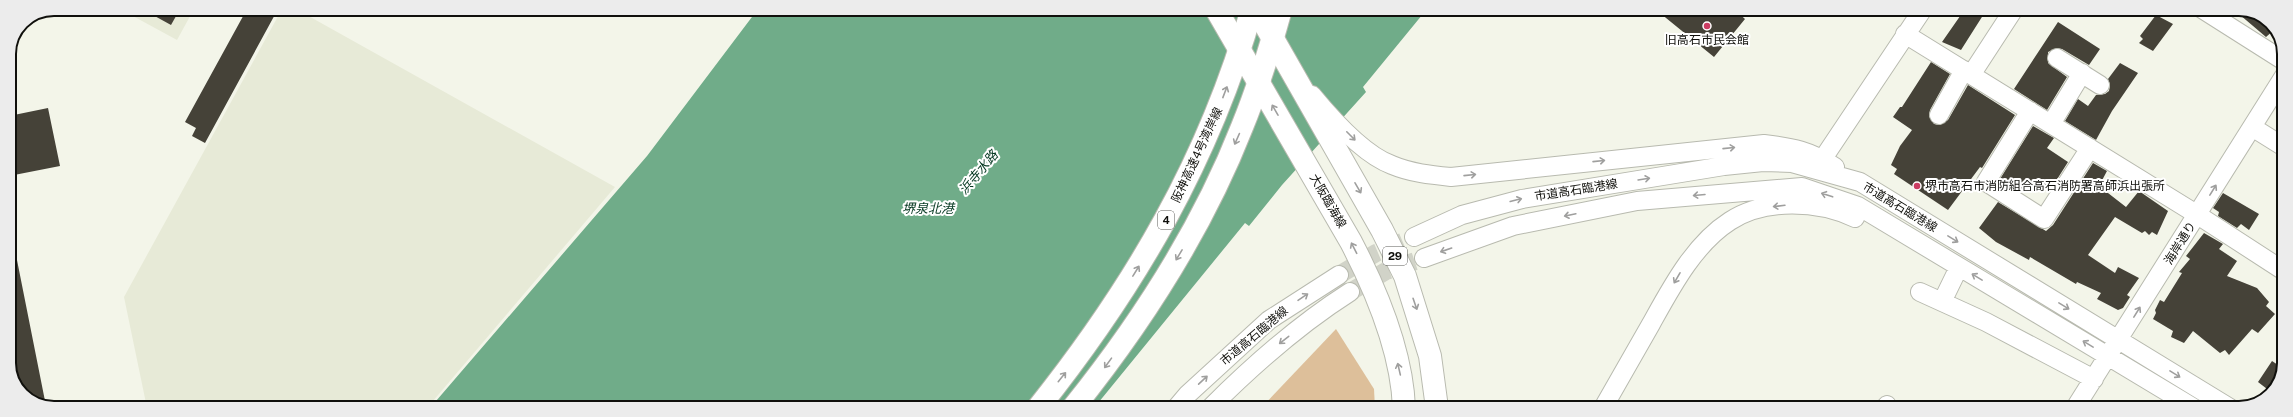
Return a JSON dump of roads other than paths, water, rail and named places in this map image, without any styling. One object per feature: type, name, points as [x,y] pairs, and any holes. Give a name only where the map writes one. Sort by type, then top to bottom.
[{"type":"main road","name":"大阪臨海線","points":[[1220,16],[1367,273],[1393,344],[1403,388],[1404,401]]},
{"type":"main road","name":"阪神高速4号湾岸線","points":[[1044,401],[1073,365],[1113,308],[1156,240],[1189,178],[1214,121],[1236,63],[1250,16]]},
{"type":"main road","name":"29","points":[[1260,16],[1292,70],[1321,113],[1405,276],[1430,356],[1435,401]]},
{"type":"main road","name":"4","points":[[1078,401],[1143,314],[1184,248],[1216,186],[1242,127],[1263,70],[1280,16]]},
{"type":"street","points":[[1802,187],[1918,16]]},
{"type":"street","points":[[1939,115],[2009,16]]},
{"type":"street","points":[[2213,16],[2277,57]]},
{"type":"street","points":[[1905,34],[2198,215],[2277,266]]},
{"type":"street","points":[[2056,58],[2100,85]]},
{"type":"street","points":[[2051,124],[2082,73]]},
{"type":"street","name":"海岸通り","points":[[2080,401],[2277,87]]},
{"type":"street","points":[[2030,111],[1986,182],[2044,219],[2090,148]]},
{"type":"street","points":[[1321,113],[1359,144],[1390,165],[1416,173],[1444,176],[1764,144],[1796,148],[1819,164]]},
{"type":"street","points":[[2252,127],[2277,143]]},
{"type":"street","name":"市道高石臨港線","points":[[1414,237],[1462,215],[1522,199],[1755,163],[1819,164],[1860,182],[2120,339],[2219,401]]},
{"type":"street","name":"市道高石臨港線","points":[[1424,258],[1514,226],[1638,201],[1802,187],[1858,206],[2182,401]]},
{"type":"street","points":[[1607,401],[1681,272],[1706,242],[1730,221],[1763,208],[1799,203],[1843,212],[1959,267],[1942,302]]},
{"type":"street","name":"市道高石臨港線","points":[[1182,401],[1192,390],[1269,320],[1339,275]]},
{"type":"street","name":"市道高石臨港線","points":[[1217,401],[1270,350],[1328,306],[1350,292]]},
{"type":"street","points":[[1920,292],[1986,322],[2094,379]]},
{"type":"water","name":"堺泉北港","points":[[753,16],[1421,16],[1363,87],[1366,92],[1282,185],[1249,226],[1245,223],[1100,401],[436,401],[647,156]]},
{"type":"tunnel","points":[[1339,275],[1376,253],[1414,237]]},
{"type":"tunnel","points":[[1350,292],[1386,271],[1424,258]]},
{"type":"place","name":"旧高石市民会館","points":[[1707,26]]},
{"type":"place","name":"堺市高石市消防組合高石消防署高師浜出張所","points":[[1917,186]]},
{"type":"water label","name":"浜寺水路","points":[[978,172]]}]
